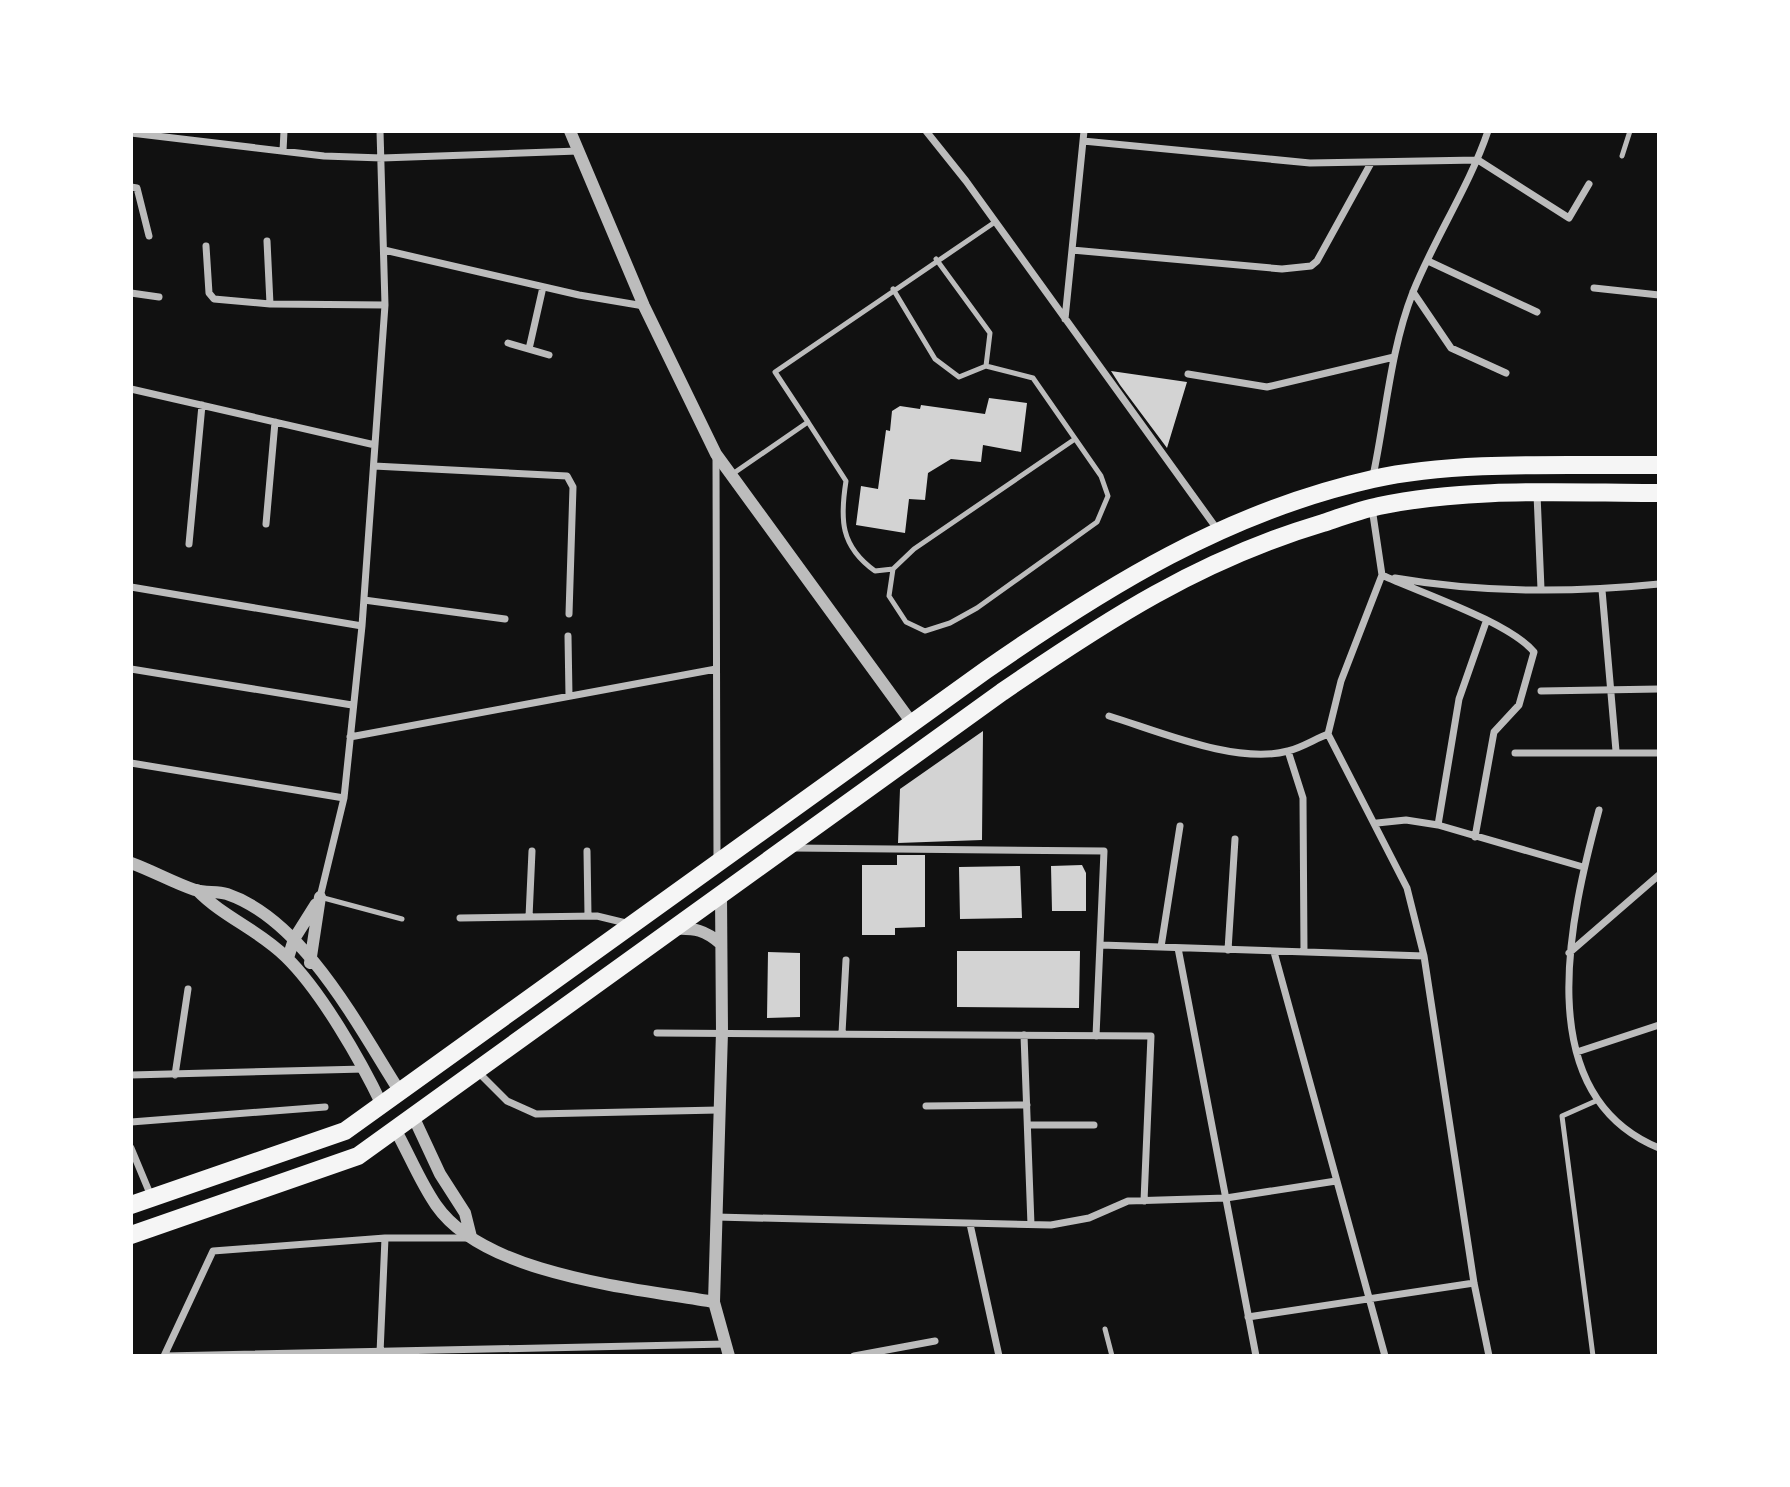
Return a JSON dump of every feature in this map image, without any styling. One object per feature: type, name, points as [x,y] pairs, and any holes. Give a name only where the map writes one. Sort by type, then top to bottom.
[{"type":"main road","points":[[131,1205],[345,1131],[1083,603],[1217,530],[1373,479],[1456,469],[1659,465]]},
{"type":"main road","points":[[1372,508],[1373,479]]},
{"type":"main road","points":[[131,1235],[347,1160],[396,1129],[1098,626],[1199,569],[1291,532],[1372,508],[1458,496],[1659,493]]},
{"type":"main road","points":[[717,864],[721,895]]},
{"type":"main road","points":[[400,1092],[413,1116]]},
{"type":"main road","points":[[382,1105],[396,1129]]},
{"type":"street","points":[[212,142],[214,131]]},
{"type":"street","points":[[283,151],[284,131]]},
{"type":"street","points":[[301,975],[311,961],[320,897],[344,798],[362,626],[384,305],[380,131]]},
{"type":"street","points":[[570,131],[644,306],[716,454],[912,723]]},
{"type":"street","points":[[926,131],[995,222],[1217,530]]},
{"type":"street","points":[[1065,319],[1084,131]]},
{"type":"street","points":[[1373,479],[1394,357],[1413,292],[1478,160],[1489,131]]},
{"type":"street","points":[[131,133],[283,151],[382,159],[578,151]]},
{"type":"street","points":[[1083,141],[1311,163],[1478,160],[1569,218],[1588,184]]},
{"type":"street","points":[[1072,250],[1282,269],[1311,266],[1317,261],[1371,163]]},
{"type":"street","points":[[131,187],[137,188],[149,236]]},
{"type":"street","points":[[267,241],[270,304]]},
{"type":"street","points":[[206,246],[211,297],[270,304],[384,305]]},
{"type":"street","points":[[384,250],[543,287],[644,306]]},
{"type":"street","points":[[1428,261],[1537,312]]},
{"type":"street","points":[[529,349],[543,287]]},
{"type":"street","points":[[1594,288],[1659,295]]},
{"type":"street","points":[[1413,292],[1451,348],[1506,373]]},
{"type":"street","points":[[131,293],[159,297]]},
{"type":"street","points":[[508,343],[549,355]]},
{"type":"street","points":[[1188,374],[1267,387],[1394,357]]},
{"type":"street","points":[[131,390],[375,445]]},
{"type":"street","points":[[189,544],[202,405]]},
{"type":"street","points":[[266,524],[275,422]]},
{"type":"street","points":[[716,454],[717,864]]},
{"type":"street","points":[[374,466],[567,476],[573,487],[569,614]]},
{"type":"street","points":[[1537,494],[1541,589]]},
{"type":"street","points":[[1372,508],[1382,576],[1341,681],[1328,734],[1377,823],[1407,888],[1424,956],[1474,1283],[1489,1356]]},
{"type":"street","points":[[1382,576],[1452,588],[1602,590],[1659,584]]},
{"type":"street","points":[[1382,576],[1486,622],[1525,642],[1534,652],[1519,705],[1494,732],[1475,837]]},
{"type":"street","points":[[131,587],[362,626]]},
{"type":"street","points":[[1602,590],[1616,751]]},
{"type":"street","points":[[364,600],[505,619]]},
{"type":"street","points":[[1438,825],[1459,699],[1486,622]]},
{"type":"street","points":[[568,636],[569,696]]},
{"type":"street","points":[[131,669],[352,705]]},
{"type":"street","points":[[350,737],[716,669]]},
{"type":"street","points":[[1541,691],[1659,689]]},
{"type":"street","points":[[1109,716],[1198,743],[1253,755],[1288,751],[1328,734]]},
{"type":"street","points":[[1288,751],[1303,798],[1304,953]]},
{"type":"street","points":[[1516,753],[1659,753]]},
{"type":"street","points":[[131,763],[344,798]]},
{"type":"street","points":[[1598,810],[1583,867],[1568,953],[1568,1006],[1577,1052],[1598,1100],[1627,1130],[1659,1148]]},
{"type":"street","points":[[1377,823],[1406,820],[1438,825],[1583,867]]},
{"type":"street","points":[[1161,947],[1180,826]]},
{"type":"street","points":[[1228,950],[1235,839]]},
{"type":"street","points":[[785,848],[1104,851],[1096,1036]]},
{"type":"street","points":[[530,917],[532,851]]},
{"type":"street","points":[[587,851],[588,916]]},
{"type":"street","points":[[131,863],[197,890],[226,893],[248,904],[294,939],[348,1008],[400,1092]]},
{"type":"street","points":[[1568,953],[1659,875]]},
{"type":"street","points":[[197,890],[214,907],[237,918],[288,958],[364,1069],[382,1105]]},
{"type":"street","points":[[471,1238],[385,1238],[214,1251],[164,1356],[728,1350],[715,1302],[715,1217],[722,1032],[721,895]]},
{"type":"street","points":[[288,958],[294,939],[320,897]]},
{"type":"street","points":[[460,918],[588,916],[633,924]]},
{"type":"street","points":[[674,929],[695,928],[709,933],[721,944]]},
{"type":"street","points":[[1101,945],[1424,956]]},
{"type":"street","points":[[1178,948],[1256,1356]]},
{"type":"street","points":[[1273,952],[1385,1356]]},
{"type":"street","points":[[842,1033],[846,960]]},
{"type":"street","points":[[175,1075],[188,989]]},
{"type":"street","points":[[1577,1052],[1659,1026]]},
{"type":"street","points":[[657,1033],[1151,1036],[1144,1200]]},
{"type":"street","points":[[1024,1035],[1031,1224]]},
{"type":"street","points":[[131,1074],[364,1069]]},
{"type":"street","points":[[476,1071],[507,1101],[536,1114],[718,1110]]},
{"type":"street","points":[[926,1106],[1027,1105]]},
{"type":"street","points":[[131,1122],[325,1107]]},
{"type":"street","points":[[413,1116],[440,1174],[466,1213],[471,1238]]},
{"type":"street","points":[[1028,1125],[1094,1125]]},
{"type":"street","points":[[396,1129],[436,1206],[471,1238],[511,1259],[596,1283],[715,1302]]},
{"type":"street","points":[[131,1148],[152,1199]]},
{"type":"street","points":[[715,1217],[1051,1225],[1089,1218],[1128,1201],[1226,1198],[1336,1181]]},
{"type":"street","points":[[970,1224],[999,1356]]},
{"type":"street","points":[[380,1353],[385,1238]]},
{"type":"street","points":[[1248,1317],[1474,1283]]},
{"type":"street","points":[[854,1356],[934,1341]]},
{"type":"lane","points":[[1622,156],[1630,131]]},
{"type":"lane","points":[[995,222],[893,289],[775,372],[846,481],[841,515],[844,532],[864,564],[875,571],[893,569],[914,549],[1075,439]]},
{"type":"lane","points":[[936,260],[990,333],[986,366]]},
{"type":"lane","points":[[893,289],[935,359],[959,377],[986,366],[1033,378],[1101,476],[1108,496],[1097,522],[988,600],[950,623],[925,631],[906,622],[889,596],[893,569]]},
{"type":"lane","points":[[731,475],[808,422]]},
{"type":"lane","points":[[320,897],[402,919]]},
{"type":"lane","points":[[1592,1356],[1562,1116],[1598,1100]]},
{"type":"lane","points":[[1105,1329],[1112,1356]]},
{"type":"building","points":[[1111,371],[1187,382],[1167,448],[1120,385]]},
{"type":"building","points":[[989,398],[1027,403],[1021,452],[983,445],[981,462],[951,459],[928,473],[925,500],[909,499],[905,533],[856,525],[861,486],[878,489],[886,430],[890,431],[892,411],[900,406],[920,409],[921,405],[985,414]]},
{"type":"building","points":[[983,731],[982,840],[898,843],[900,789]]},
{"type":"building","points":[[897,855],[925,855],[925,927],[895,928],[895,935],[862,935],[862,865],[897,865]]},
{"type":"building","points":[[1082,865],[1086,873],[1086,911],[1052,911],[1051,866]]},
{"type":"building","points":[[1020,866],[1022,918],[960,919],[959,867]]},
{"type":"building","points":[[957,951],[1080,951],[1079,1008],[957,1007]]},
{"type":"building","points":[[768,952],[800,953],[800,1017],[767,1018]]}]
